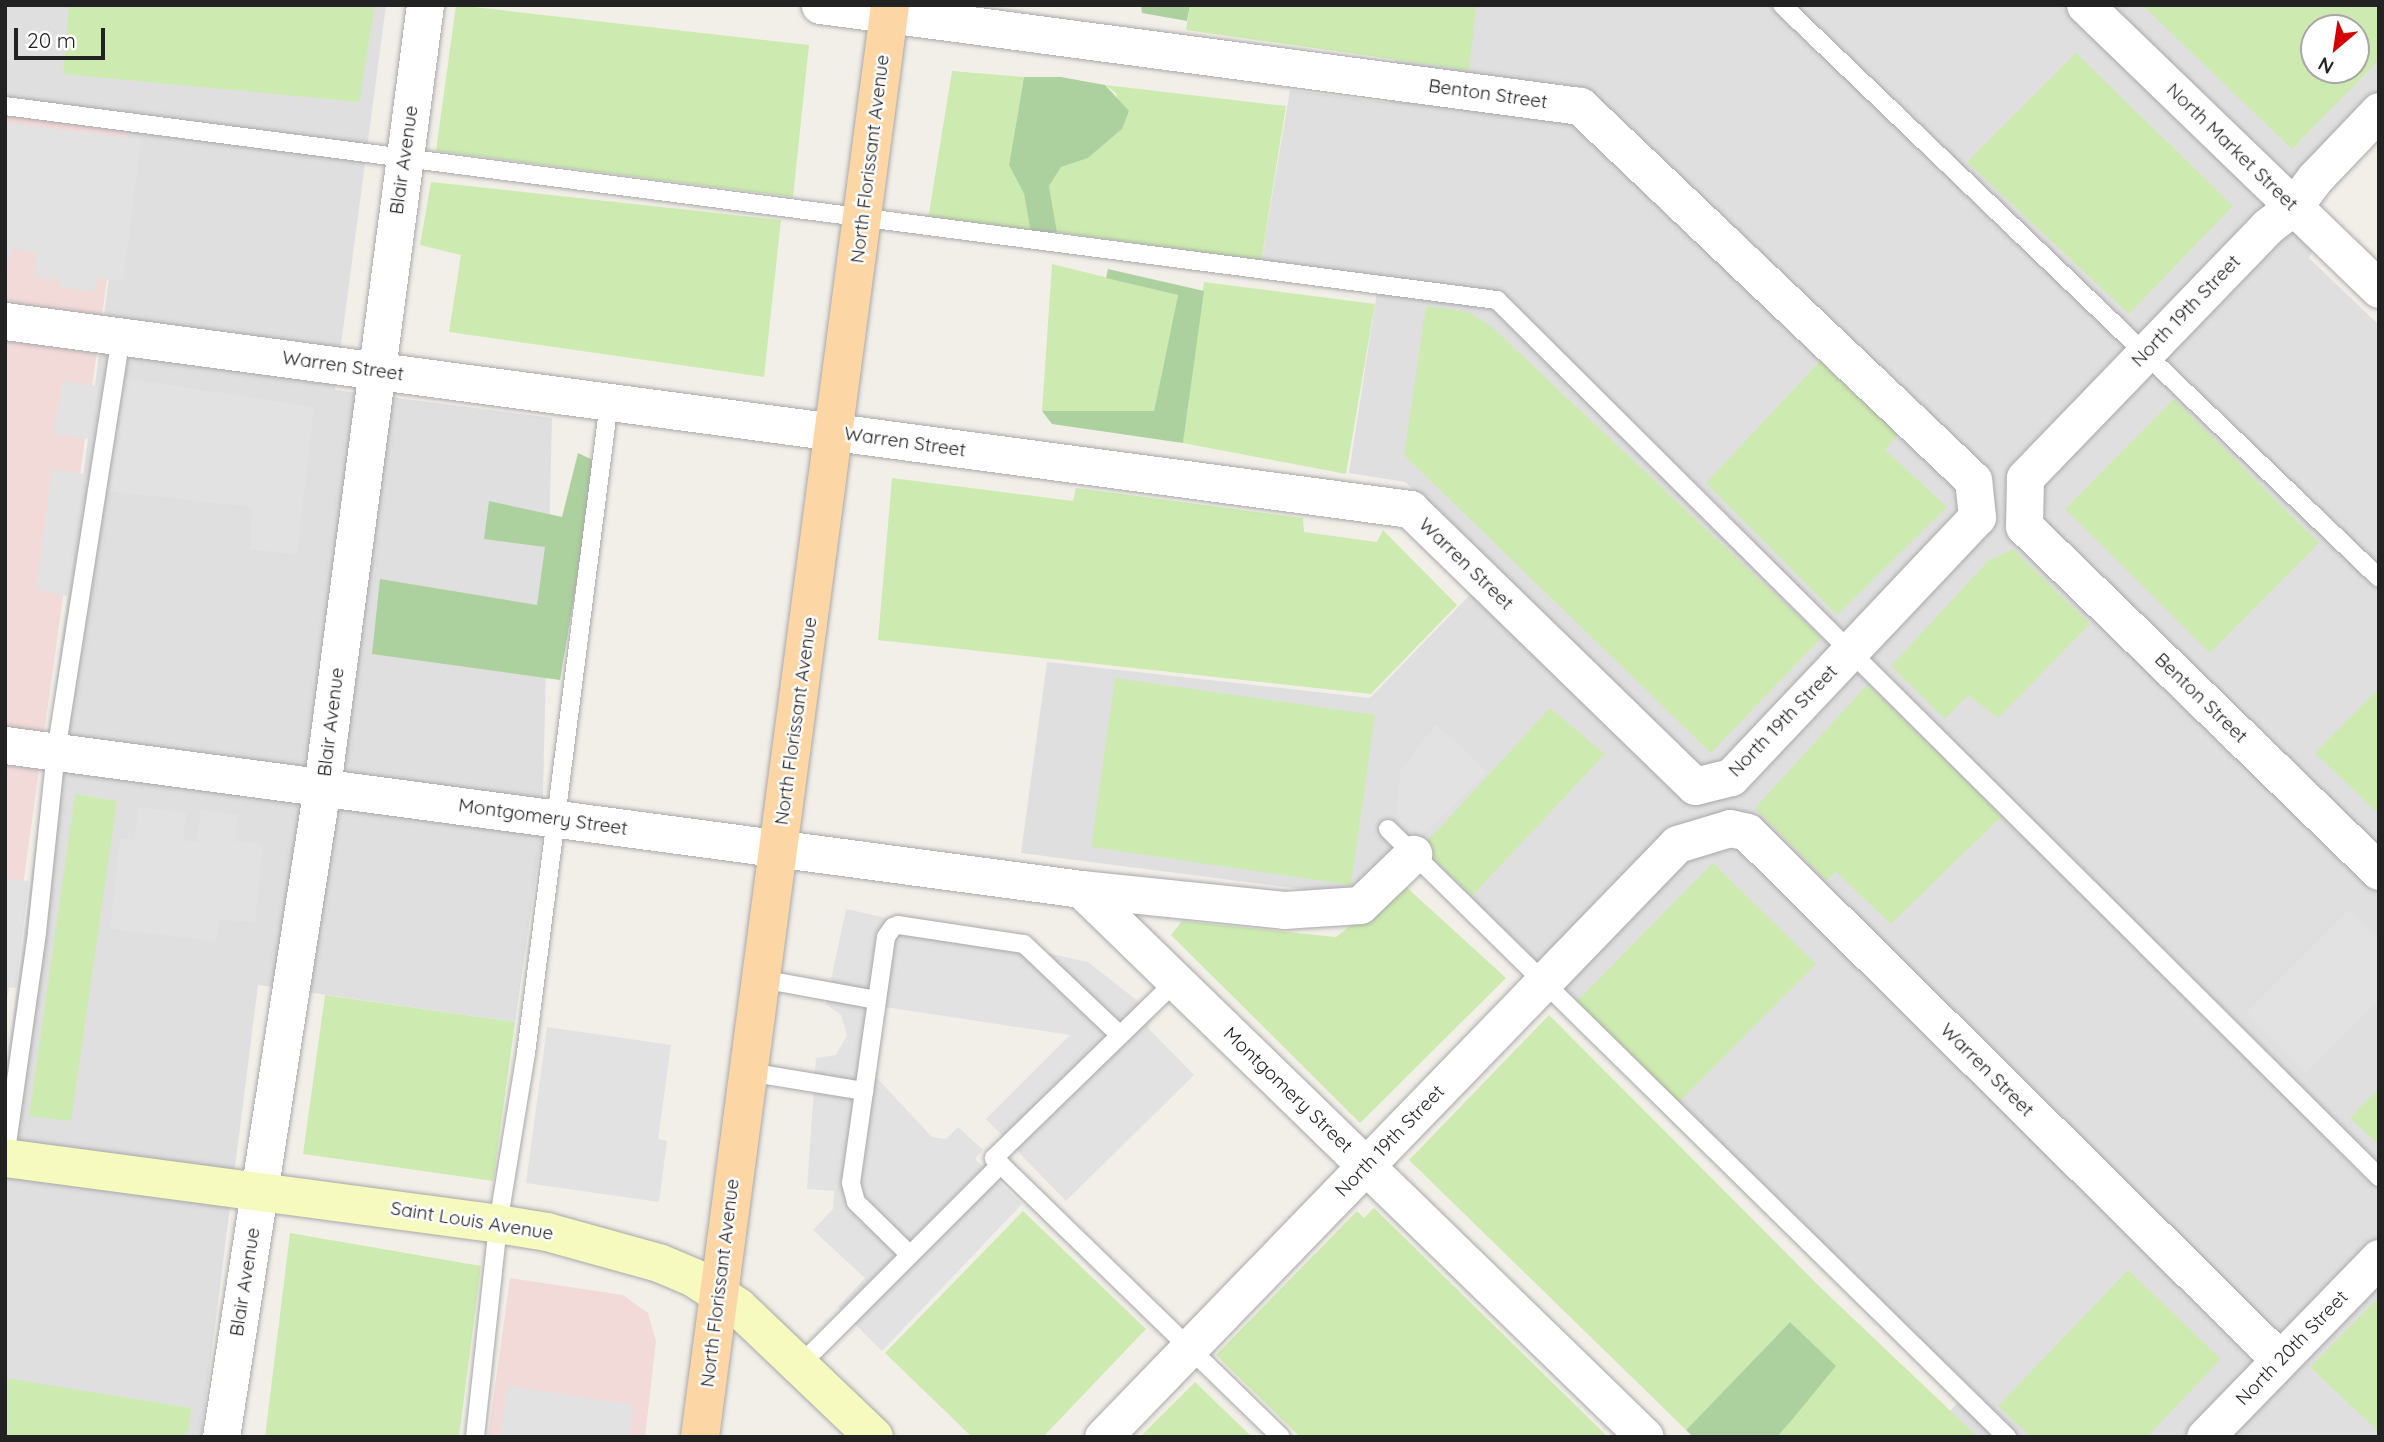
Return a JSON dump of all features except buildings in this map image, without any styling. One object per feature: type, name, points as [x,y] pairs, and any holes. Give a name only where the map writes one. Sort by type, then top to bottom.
[{"type":"main road","name":"North Florissant Avenue","points":[[700,1437],[890,10]]},
{"type":"street","name":"Blair Avenue","points":[[221,1437],[322,787],[425,5]]},
{"type":"street","name":"Benton Street","points":[[820,5],[890,10],[1580,106],[1973,480],[1977,517]]},
{"type":"street","name":"North Market Street","points":[[2085,5],[2379,289]]},
{"type":"street","name":"North 19th Street","points":[[2024,526],[2025,478],[2268,226],[2293,207],[2315,178],[2379,111]]},
{"type":"street","name":"Warren Street","points":[[5,321],[1410,509],[1695,786]]},
{"type":"street","name":"North 19th Street","points":[[1695,786],[1731,778],[1977,517]]},
{"type":"street","name":"Benton Street","points":[[2024,526],[2379,871]]},
{"type":"street","name":"Montgomery Street","points":[[5,745],[1081,889],[1284,910],[1344,908],[1368,899],[1400,841]]},
{"type":"street","name":"Warren Street","points":[[1677,845],[1730,828],[1748,832],[2280,1360]]},
{"type":"street","name":"North 19th Street","points":[[1103,1437],[1677,845]]},
{"type":"street","name":"Montgomery Street","points":[[1081,889],[1645,1437]]},
{"type":"street","name":"Saint Louis Avenue","points":[[5,1158],[498,1224],[547,1232],[659,1263],[719,1292],[874,1437]]},
{"type":"street","name":"North 20th Street","points":[[2205,1437],[2379,1258]]},
{"type":"lane","points":[[1782,5],[2379,578]]},
{"type":"lane","points":[[5,106],[1497,300],[2379,1177]]},
{"type":"lane","points":[[5,1158],[56,752],[121,337]]},
{"type":"lane","points":[[475,1437],[498,1224],[556,818],[609,402]]},
{"type":"lane","points":[[1400,841],[2007,1437]]},
{"type":"lane","points":[[910,1255],[852,1195],[886,937],[898,925],[1024,944],[1119,1034]]},
{"type":"lane","points":[[761,979],[877,1000]]},
{"type":"lane","points":[[1176,981],[994,1158],[1281,1437]]},
{"type":"lane","points":[[748,1072],[864,1091]]},
{"type":"lane","points":[[800,1365],[1001,1164]]},
{"type":"shaded area","points":[[5,5],[386,5],[335,390],[552,418],[542,834],[515,1022],[258,985],[201,1437],[5,1437],[5,1080],[129,122],[5,106]]},
{"type":"shaded area","points":[[1402,5],[2379,5],[2379,118],[2294,207],[2321,233],[2309,258],[2379,325],[2379,1437],[1925,1437],[1971,1389],[1543,982],[1404,840],[1349,895],[1021,853],[1047,662],[1370,698],[1497,567],[1405,482],[1349,473],[1379,279],[1261,262],[1290,90],[1390,103]]},
{"type":"shaded area","points":[[5,106],[129,121],[5,1015]]},
{"type":"shaded area","points":[[6,123],[141,139],[123,281],[97,279],[94,292],[60,287],[60,280],[34,277],[37,253],[12,249],[5,277]]},
{"type":"shaded area","points":[[123,378],[314,407],[297,555],[250,549],[252,507],[108,491]]},
{"type":"shaded area","points":[[63,381],[98,386],[90,439],[53,434]]},
{"type":"shaded area","points":[[52,470],[85,474],[67,596],[36,589]]},
{"type":"shaded area","points":[[1436,724],[1487,772],[1415,842],[1396,827],[1400,771]]},
{"type":"shaded area","points":[[138,807],[186,813],[183,840],[197,842],[201,810],[238,815],[235,841],[263,844],[255,923],[219,919],[216,941],[110,929],[120,838],[135,840]]},
{"type":"shaded area","points":[[5,878],[29,881],[16,988],[5,987]]},
{"type":"shaded area","points":[[846,909],[1088,962],[1153,1013],[1148,1028],[1194,1075],[1066,1201],[986,1119],[1070,1035],[885,1007],[875,1076],[932,1137],[946,1139],[958,1127],[983,1150],[975,1159],[1022,1204],[882,1351],[838,1307],[865,1278],[813,1230],[833,1209],[834,1191],[807,1189],[816,1058],[836,1055],[847,1035],[841,1015],[826,1004]]},
{"type":"shaded area","points":[[2349,910],[2379,940],[2379,1000],[2306,1073],[2246,1013]]},
{"type":"shaded area","points":[[547,1027],[671,1045],[658,1139],[667,1141],[659,1202],[526,1183]]},
{"type":"shaded area","points":[[510,1278],[623,1295],[648,1313],[656,1341],[645,1437],[488,1437]]},
{"type":"shaded area","points":[[508,1386],[634,1405],[629,1437],[500,1437]]},
{"type":"green space","points":[[69,5],[375,5],[359,102],[63,74]]},
{"type":"green space","points":[[456,5],[809,45],[793,197],[436,151]]},
{"type":"green space","points":[[1141,5],[1190,5],[1187,21],[1142,13]]},
{"type":"green space","points":[[1190,5],[1476,5],[1469,70],[1186,30]]},
{"type":"green space","points":[[2142,5],[2379,5],[2379,60],[2370,69],[2370,14],[2300,14],[2300,84],[2356,84],[2292,149]]},
{"type":"green space","points":[[2076,53],[2233,206],[2129,314],[1967,162]]},
{"type":"green space","points":[[952,71],[1024,77],[1009,165],[1024,194],[1031,234],[928,219]]},
{"type":"green space","points":[[1024,77],[1061,77],[1105,85],[1129,111],[1122,129],[1088,158],[1061,167],[1049,186],[1057,232],[1031,234],[1024,194],[1009,165]]},
{"type":"green space","points":[[1105,85],[1286,106],[1261,262],[1057,232],[1049,186],[1061,166],[1088,158],[1122,129],[1116,93]]},
{"type":"green space","points":[[431,182],[781,220],[764,377],[449,332],[461,255],[420,245]]},
{"type":"green space","points":[[1052,264],[1178,295],[1154,411],[1042,411]]},
{"type":"green space","points":[[1108,269],[1204,291],[1183,443],[1052,424],[1042,411],[1154,411],[1178,295],[1106,278]]},
{"type":"green space","points":[[1204,282],[1375,304],[1346,474],[1183,443]]},
{"type":"green space","points":[[1426,306],[1469,312],[1493,328],[1821,638],[1711,753],[1404,455]]},
{"type":"green space","points":[[1820,361],[1898,435],[1885,450],[1947,507],[1837,615],[1706,483]]},
{"type":"green space","points":[[2174,399],[2319,543],[2210,653],[2065,509]]},
{"type":"green space","points":[[578,453],[597,462],[560,680],[372,654],[380,579],[537,605],[545,547],[484,539],[489,501],[562,517]]},
{"type":"green space","points":[[892,478],[1073,501],[1076,488],[1303,518],[1304,532],[1377,542],[1383,530],[1457,605],[1371,694],[878,640]]},
{"type":"green space","points":[[2013,549],[2090,624],[1998,718],[1968,695],[1945,719],[1891,666],[1988,561]]},
{"type":"green space","points":[[1115,678],[1375,715],[1351,885],[1091,847]]},
{"type":"green space","points":[[1867,685],[2002,816],[1891,924],[1835,871],[1827,881],[1755,808]]},
{"type":"green space","points":[[2379,688],[2379,814],[2315,753]]},
{"type":"green space","points":[[1550,708],[1605,754],[1472,896],[1422,847]]},
{"type":"green space","points":[[75,794],[117,801],[71,1121],[29,1116]]},
{"type":"green space","points":[[1713,863],[1816,964],[1678,1103],[1575,1003]]},
{"type":"green space","points":[[1403,884],[1506,978],[1360,1123],[1171,935],[1182,921],[1336,937]]},
{"type":"green space","points":[[325,995],[515,1022],[493,1181],[303,1154]]},
{"type":"green space","points":[[1549,1015],[1822,1289],[1978,1437],[1777,1437],[1835,1366],[1790,1322],[1686,1430],[1409,1160]]},
{"type":"green space","points":[[2379,1088],[2379,1145],[2350,1118]]},
{"type":"green space","points":[[1374,1208],[1608,1437],[1300,1437],[1216,1355],[1357,1211],[1364,1218]]},
{"type":"green space","points":[[1023,1211],[1146,1329],[1043,1437],[972,1437],[885,1353]]},
{"type":"green space","points":[[290,1233],[481,1266],[459,1437],[265,1437]]},
{"type":"green space","points":[[2128,1270],[2221,1359],[2147,1437],[2031,1437],[1998,1406]]},
{"type":"green space","points":[[2379,1297],[2379,1432],[2310,1367]]},
{"type":"green space","points":[[1790,1322],[1836,1366],[1791,1421],[1777,1437],[1693,1437],[1686,1430]]},
{"type":"green space","points":[[5,1378],[191,1408],[189,1430],[182,1437],[5,1437]]},
{"type":"green space","points":[[1195,1382],[1252,1437],[1140,1437]]}]
